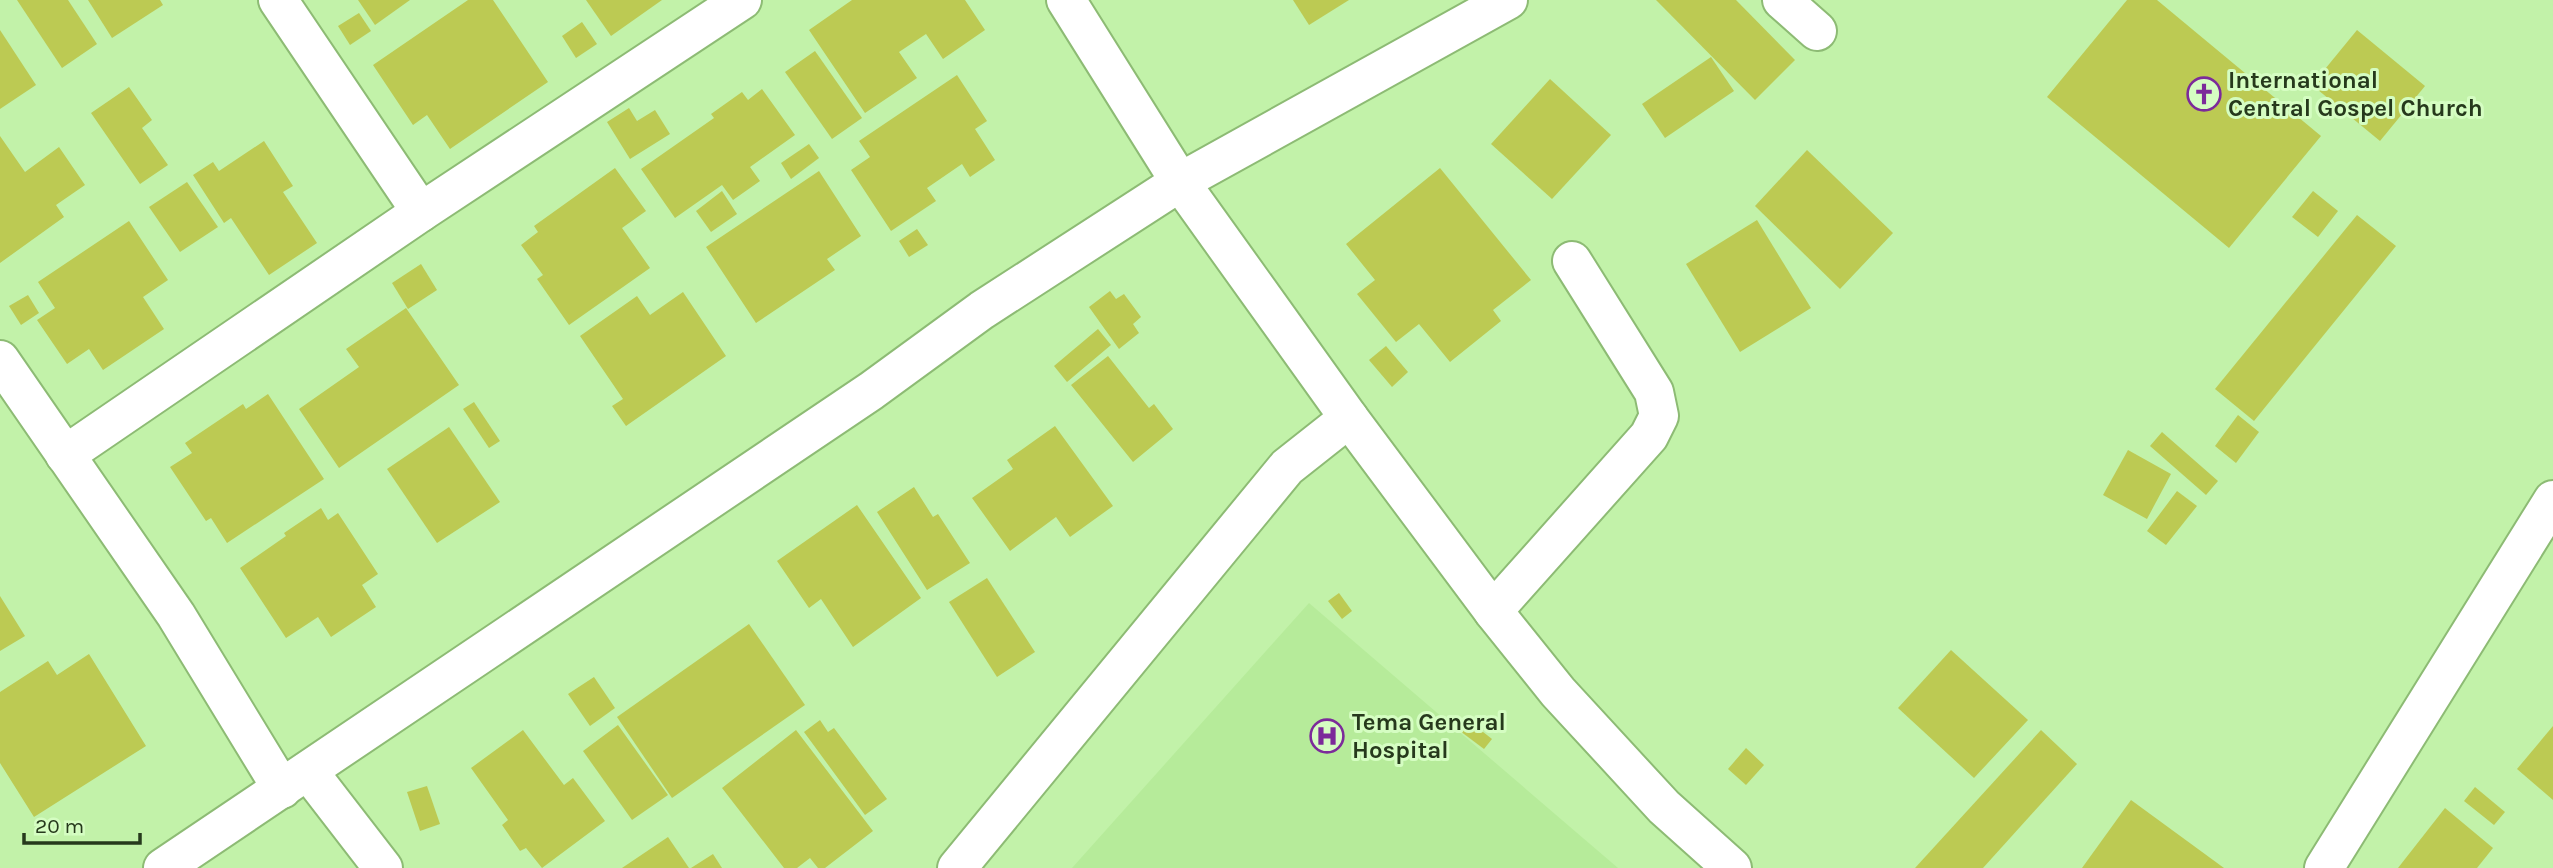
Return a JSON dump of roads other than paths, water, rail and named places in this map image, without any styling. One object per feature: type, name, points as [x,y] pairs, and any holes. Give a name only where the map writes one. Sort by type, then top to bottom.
[{"type":"street","points":[[278,0],[421,212]]},
{"type":"street","points":[[65,455],[421,212],[742,0]]},
{"type":"street","points":[[1066,0],[1180,182],[1349,418],[1493,611],[1558,692],[1664,807],[1732,868]]},
{"type":"street","points":[[163,868],[859,398],[982,310],[1180,182],[1508,0]]},
{"type":"street","points":[[1782,0],[1817,31]]},
{"type":"street","points":[[1493,611],[1649,436],[1659,416],[1654,392],[1572,261]]},
{"type":"street","points":[[0,360],[176,615],[295,780],[383,868]]},
{"type":"street","points":[[957,868],[1287,467],[1349,418]]},
{"type":"street","points":[[2323,868],[2553,499]]},
{"type":"place","name":"International Central Gospel Church","points":[[2204,94]]},
{"type":"place","name":"Tema General Hospital","points":[[1327,736]]}]
